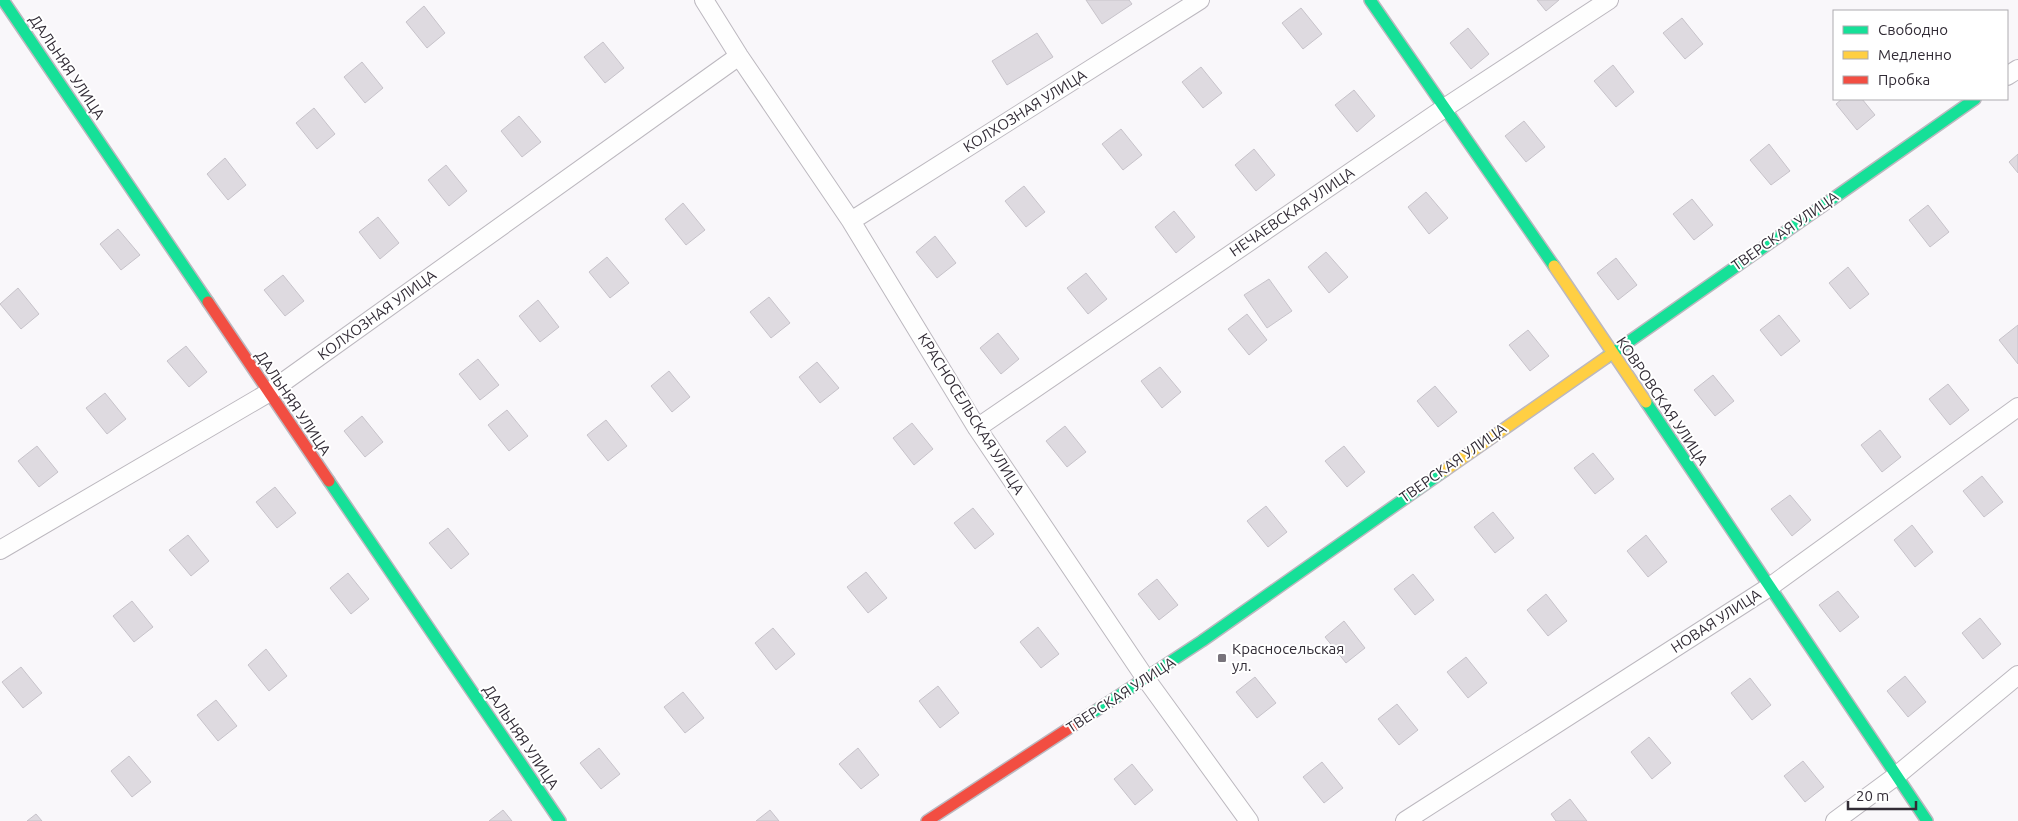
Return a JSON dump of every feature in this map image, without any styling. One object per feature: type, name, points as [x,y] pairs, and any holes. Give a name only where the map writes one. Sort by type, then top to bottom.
[{"type":"street","name":"ДАЛЬНЯЯ УЛИЦА","points":[[3,0],[560,821]]},
{"type":"street","name":"КРАСНОСЕЛЬСКАЯ УЛИЦА","points":[[704,0],[739,56],[851,221],[977,428],[1146,679],[1248,821]]},
{"type":"street","name":"КОЛХОЗНАЯ УЛИЦА","points":[[851,221],[1200,0]]},
{"type":"street","name":"КОВРОВСКАЯ УЛИЦА","points":[[1370,0],[1446,107],[1610,352],[1771,586],[1927,821]]},
{"type":"street","name":"НЕЧАЕВСКАЯ УЛИЦА","points":[[977,428],[1446,107],[1609,0]]},
{"type":"street","name":"КОЛХОЗНАЯ УЛИЦА","points":[[0,550],[268,393],[739,56]]},
{"type":"street","name":"ТВЕРСКАЯ УЛИЦА","points":[[927,821],[1146,679],[1610,352],[1974,100]]},
{"type":"street","name":"НОВАЯ УЛИЦА","points":[[1405,821],[1771,586],[2018,407]]},
{"type":"street","points":[[1835,821],[1896,776],[2018,676]]},
{"type":"building","points":[[1086,0],[1129,0],[1132,4],[1102,24]]},
{"type":"building","points":[[1537,0],[1559,0],[1546,11]]},
{"type":"building","points":[[424,6],[445,33],[427,48],[406,22]]},
{"type":"building","points":[[1301,8],[1322,34],[1303,49],[1282,23]]},
{"type":"building","points":[[1682,18],[1703,44],[1685,59],[1663,33]]},
{"type":"building","points":[[1468,28],[1489,54],[1471,69],[1450,43]]},
{"type":"building","points":[[1037,33],[1053,57],[1007,85],[992,61]]},
{"type":"building","points":[[603,42],[624,68],[605,83],[584,57]]},
{"type":"building","points":[[362,62],[383,88],[365,103],[344,77]]},
{"type":"building","points":[[1613,65],[1634,92],[1616,107],[1594,81]]},
{"type":"building","points":[[1201,67],[1222,93],[1203,108],[1182,82]]},
{"type":"building","points":[[1354,90],[1375,116],[1357,132],[1335,105]]},
{"type":"building","points":[[1841,100],[1863,100],[1875,115],[1857,130],[1836,104]]},
{"type":"building","points":[[314,108],[335,134],[317,149],[296,123]]},
{"type":"building","points":[[519,116],[541,142],[522,157],[501,131]]},
{"type":"building","points":[[1524,121],[1545,147],[1526,162],[1505,136]]},
{"type":"building","points":[[1121,129],[1142,155],[1123,170],[1102,144]]},
{"type":"building","points":[[1769,144],[1790,171],[1771,185],[1750,160]]},
{"type":"building","points":[[1254,149],[1275,175],[1256,191],[1235,165]]},
{"type":"building","points":[[2018,154],[2018,173],[2009,162]]},
{"type":"building","points":[[225,158],[246,185],[228,200],[207,174]]},
{"type":"building","points":[[446,165],[467,191],[449,206],[428,180]]},
{"type":"building","points":[[1024,186],[1045,212],[1026,227],[1005,201]]},
{"type":"building","points":[[1426,192],[1448,218],[1429,234],[1408,207]]},
{"type":"building","points":[[1692,199],[1713,225],[1694,240],[1673,214]]},
{"type":"building","points":[[683,203],[705,230],[686,245],[665,219]]},
{"type":"building","points":[[1928,205],[1949,232],[1930,247],[1909,220]]},
{"type":"building","points":[[1174,211],[1195,237],[1176,253],[1155,227]]},
{"type":"building","points":[[378,217],[399,243],[380,259],[359,232]]},
{"type":"building","points":[[118,229],[140,255],[121,270],[100,244]]},
{"type":"building","points":[[935,236],[956,263],[937,278],[916,252]]},
{"type":"building","points":[[1326,252],[1348,277],[1329,293],[1308,267]]},
{"type":"building","points":[[607,257],[629,283],[610,298],[589,272]]},
{"type":"building","points":[[1616,258],[1637,285],[1618,300],[1597,273]]},
{"type":"building","points":[[1848,267],[1869,294],[1850,309],[1829,283]]},
{"type":"building","points":[[1086,273],[1107,299],[1088,314],[1067,288]]},
{"type":"building","points":[[283,275],[304,301],[285,316],[264,290]]},
{"type":"building","points":[[1269,279],[1292,311],[1267,328],[1244,295]]},
{"type":"building","points":[[18,288],[39,314],[21,329],[0,304]]},
{"type":"building","points":[[769,297],[790,323],[771,338],[750,312]]},
{"type":"building","points":[[538,300],[559,327],[540,342],[519,316]]},
{"type":"building","points":[[1247,314],[1267,340],[1249,355],[1228,329]]},
{"type":"building","points":[[1779,315],[1800,341],[1781,356],[1760,330]]},
{"type":"building","points":[[2018,325],[2018,364],[1999,340]]},
{"type":"building","points":[[1528,330],[1549,356],[1530,371],[1509,345]]},
{"type":"building","points":[[998,333],[1019,359],[1001,374],[980,348]]},
{"type":"building","points":[[186,346],[207,372],[189,387],[167,361]]},
{"type":"building","points":[[478,359],[499,385],[480,400],[459,374]]},
{"type":"building","points":[[817,362],[839,388],[820,403],[799,377]]},
{"type":"building","points":[[1160,367],[1181,392],[1162,408],[1141,381]]},
{"type":"building","points":[[669,371],[690,397],[672,412],[651,386]]},
{"type":"building","points":[[1713,375],[1734,401],[1715,416],[1694,390]]},
{"type":"building","points":[[1948,384],[1969,410],[1950,425],[1929,399]]},
{"type":"building","points":[[1435,386],[1457,412],[1438,427],[1417,401]]},
{"type":"building","points":[[105,393],[126,419],[107,434],[86,408]]},
{"type":"building","points":[[507,410],[528,436],[509,451],[488,425]]},
{"type":"building","points":[[362,416],[383,442],[365,457],[344,431]]},
{"type":"building","points":[[606,420],[627,446],[608,461],[587,435]]},
{"type":"building","points":[[912,423],[933,449],[914,465],[893,438]]},
{"type":"building","points":[[1065,426],[1086,452],[1067,467],[1046,441]]},
{"type":"building","points":[[1880,430],[1901,457],[1882,472],[1861,445]]},
{"type":"building","points":[[37,446],[58,472],[39,487],[18,461]]},
{"type":"building","points":[[1344,446],[1365,472],[1347,487],[1325,461]]},
{"type":"building","points":[[1593,453],[1614,479],[1595,494],[1574,468]]},
{"type":"building","points":[[1982,476],[2003,502],[1984,517],[1963,491]]},
{"type":"building","points":[[275,487],[296,513],[277,528],[256,502]]},
{"type":"building","points":[[1790,495],[1811,520],[1792,536],[1771,509]]},
{"type":"building","points":[[1266,506],[1287,532],[1268,547],[1247,521]]},
{"type":"building","points":[[973,508],[994,534],[975,549],[954,523]]},
{"type":"building","points":[[1493,512],[1514,538],[1495,553],[1474,527]]},
{"type":"building","points":[[1912,525],[1933,552],[1915,567],[1894,540]]},
{"type":"building","points":[[448,528],[469,554],[451,569],[429,543]]},
{"type":"building","points":[[188,535],[209,561],[191,576],[169,550]]},
{"type":"building","points":[[1646,535],[1667,562],[1648,577],[1627,551]]},
{"type":"building","points":[[866,572],[887,598],[868,613],[847,587]]},
{"type":"building","points":[[348,573],[369,599],[351,614],[330,588]]},
{"type":"building","points":[[1413,574],[1434,600],[1415,615],[1394,589]]},
{"type":"building","points":[[1157,579],[1178,605],[1159,620],[1138,594]]},
{"type":"building","points":[[1838,591],[1859,617],[1840,632],[1819,605]]},
{"type":"building","points":[[1546,594],[1567,621],[1548,636],[1527,610]]},
{"type":"building","points":[[132,601],[153,627],[134,642],[113,616]]},
{"type":"building","points":[[1980,618],[2001,644],[1983,659],[1962,633]]},
{"type":"building","points":[[1344,621],[1365,648],[1346,663],[1325,637]]},
{"type":"building","points":[[1038,627],[1059,654],[1041,668],[1020,642]]},
{"type":"building","points":[[773,628],[795,654],[776,670],[755,643]]},
{"type":"building","points":[[266,649],[287,676],[269,691],[248,665]]},
{"type":"building","points":[[1466,657],[1487,683],[1468,698],[1447,672]]},
{"type":"building","points":[[21,667],[42,693],[23,708],[2,682]]},
{"type":"building","points":[[1905,676],[1926,702],[1908,717],[1887,691]]},
{"type":"building","points":[[1255,677],[1276,703],[1257,718],[1236,692]]},
{"type":"building","points":[[1750,678],[1771,705],[1752,720],[1731,693]]},
{"type":"building","points":[[938,686],[959,713],[940,728],[919,701]]},
{"type":"building","points":[[683,692],[704,718],[685,733],[664,707]]},
{"type":"building","points":[[216,700],[237,726],[218,741],[197,715]]},
{"type":"building","points":[[1397,704],[1418,730],[1399,745],[1378,719]]},
{"type":"building","points":[[1649,737],[1671,763],[1652,779],[1631,752]]},
{"type":"building","points":[[599,748],[620,774],[601,789],[580,763]]},
{"type":"building","points":[[858,748],[879,775],[861,789],[839,764]]},
{"type":"building","points":[[129,756],[151,782],[132,797],[111,771]]},
{"type":"building","points":[[1803,761],[1824,787],[1805,802],[1784,776]]},
{"type":"building","points":[[1322,762],[1343,788],[1324,803],[1303,777]]},
{"type":"building","points":[[1132,764],[1153,790],[1135,805],[1114,779]]},
{"type":"building","points":[[1570,799],[1587,821],[1556,821],[1551,814]]},
{"type":"building","points":[[503,810],[512,821],[489,821]]},
{"type":"building","points":[[770,810],[779,821],[756,821]]},
{"type":"building","points":[[36,814],[42,821],[27,821]]},
{"type":"traffic: fast","points":[[3,0],[208,302]]},
{"type":"traffic: fast","points":[[1370,0],[1554,266]]},
{"type":"traffic: fast","points":[[1607,357],[1974,100]]},
{"type":"traffic: fast","points":[[1646,402],[1927,821]]},
{"type":"traffic: fast","points":[[1077,723],[1202,641],[1444,471]]},
{"type":"traffic: fast","points":[[329,481],[560,821]]},
{"type":"traffic: slow","points":[[1554,266],[1646,402]]},
{"type":"traffic: slow","points":[[1444,471],[1607,357]]},
{"type":"traffic: jam","points":[[208,302],[329,481]]},
{"type":"traffic: jam","points":[[927,821],[1077,723]]},
{"type":"place","name":"Красносельская ул.","points":[[1222,658]]}]
